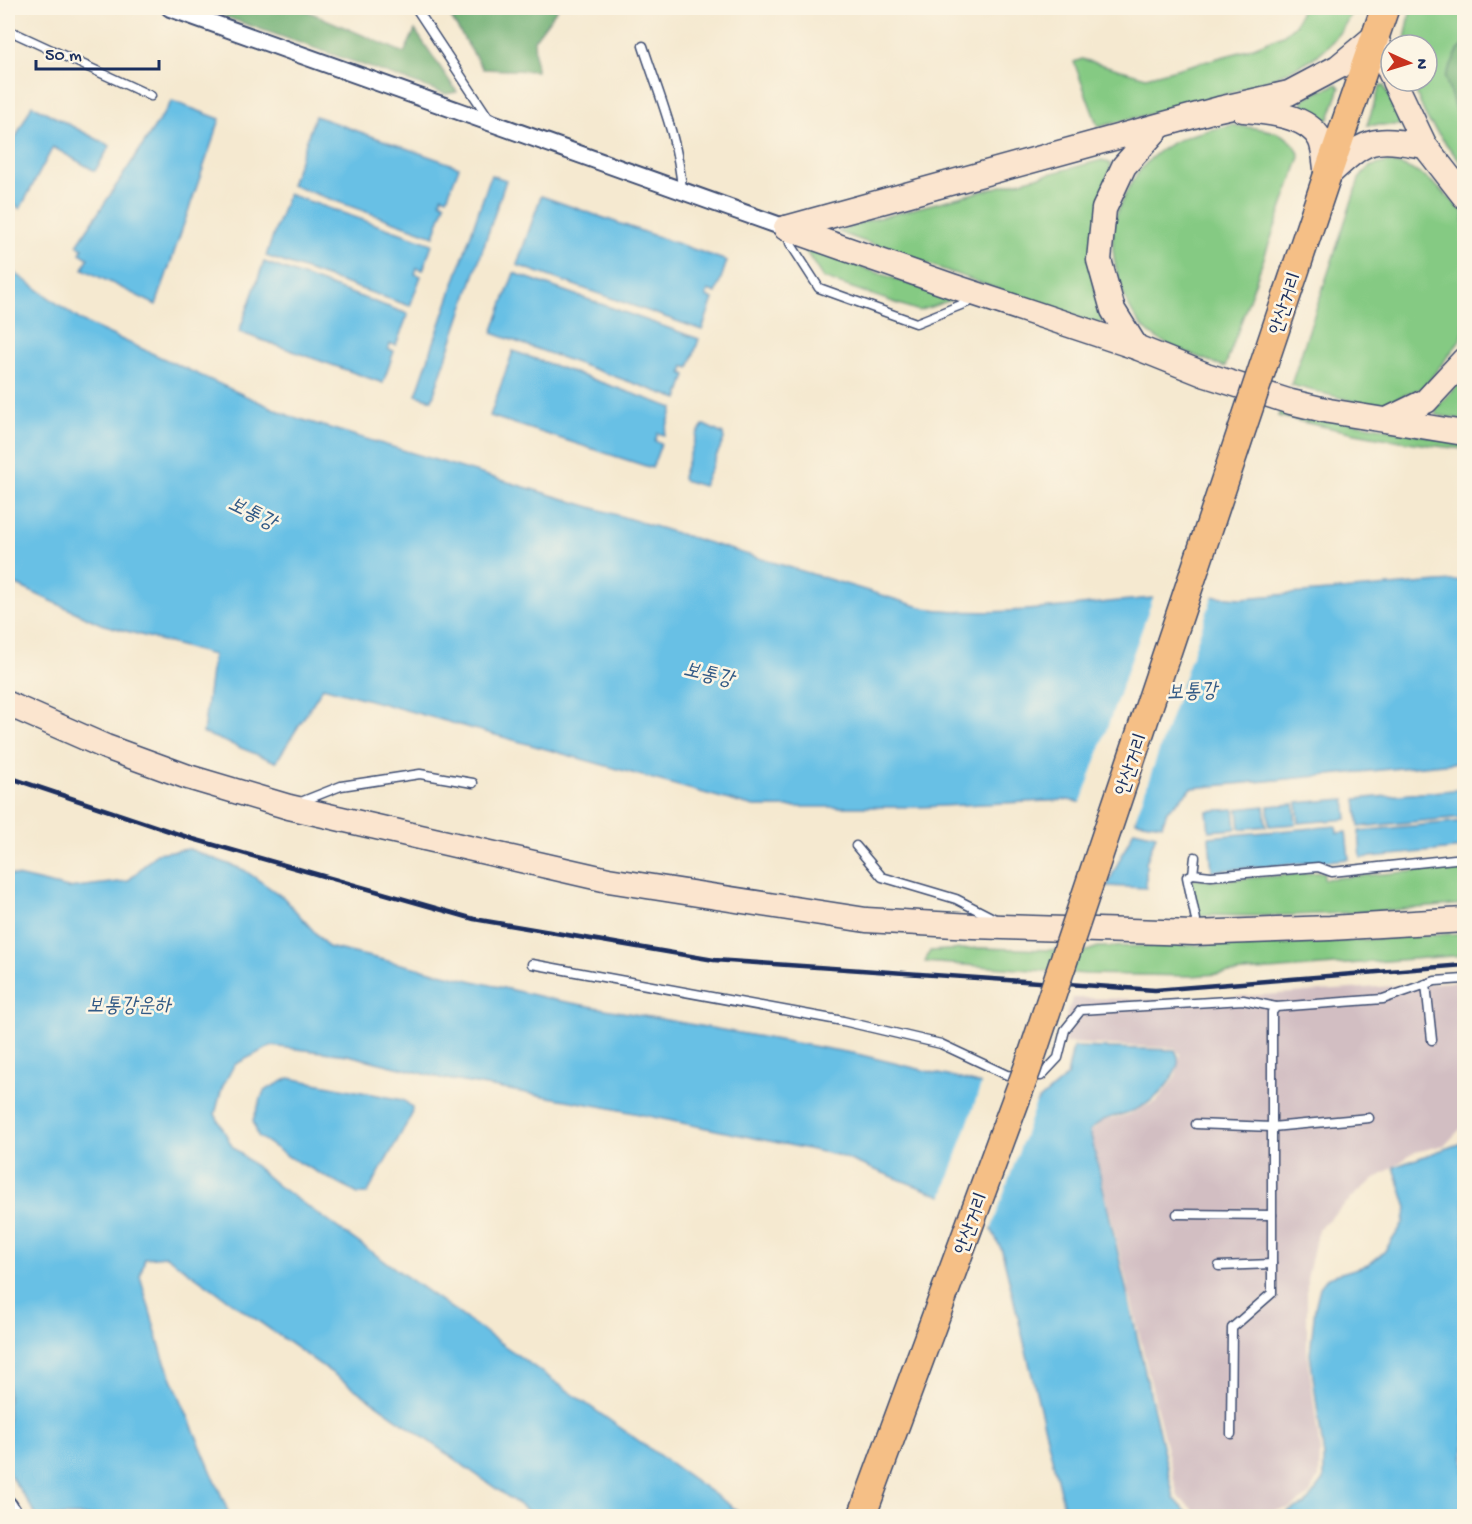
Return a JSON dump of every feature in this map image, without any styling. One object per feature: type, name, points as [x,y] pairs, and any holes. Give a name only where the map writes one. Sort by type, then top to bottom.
[{"type":"main road","name":"안산거리","points":[[862,1516],[1028,1067],[1385,8]]},
{"type":"street","points":[[170,8],[786,228],[1136,347],[1206,375],[1291,402],[1464,433]]},
{"type":"street","points":[[786,228],[1223,108],[1289,93],[1338,67],[1375,36],[1379,46]]},
{"type":"street","points":[[1400,93],[1425,146],[1464,196]]},
{"type":"street","points":[[1223,108],[1276,113],[1297,119],[1319,138],[1327,176]]},
{"type":"street","points":[[1136,347],[1113,310],[1099,260],[1104,209],[1124,166],[1159,127]]},
{"type":"street","points":[[1327,176],[1358,147],[1384,140],[1425,146]]},
{"type":"street","points":[[1387,420],[1426,401],[1464,360]]},
{"type":"street","points":[[8,704],[106,747],[188,777],[289,807],[608,880],[866,920],[1014,928],[1194,933],[1464,920]]},
{"type":"street","points":[[8,1505],[15,1516]]},
{"type":"lane","points":[[8,13],[10,8]]},
{"type":"lane","points":[[416,8],[492,122]]},
{"type":"lane","points":[[8,30],[151,96]]},
{"type":"lane","points":[[643,46],[671,134],[681,171],[682,190]]},
{"type":"lane","points":[[786,228],[790,243],[819,288],[916,323],[982,296]]},
{"type":"lane","points":[[289,807],[341,786],[420,774],[473,783]]},
{"type":"lane","points":[[856,846],[882,877],[956,899],[1014,928]]},
{"type":"lane","points":[[1193,874],[1195,857]]},
{"type":"lane","points":[[1194,933],[1196,920],[1187,877],[1193,874],[1211,876],[1318,867],[1332,872],[1464,858]]},
{"type":"lane","points":[[532,964],[843,1021],[942,1044],[1007,1075],[1041,1076],[1058,1058],[1065,1030],[1081,1010],[1243,1000],[1276,1007],[1383,999],[1426,984],[1464,979]]},
{"type":"lane","points":[[1426,984],[1432,1040]]},
{"type":"lane","points":[[1231,1434],[1232,1328],[1272,1293],[1272,1012],[1276,1007]]},
{"type":"lane","points":[[1196,1124],[1272,1127],[1369,1118]]},
{"type":"lane","points":[[1177,1214],[1272,1215]]},
{"type":"lane","points":[[1219,1266],[1272,1264]]},
{"type":"shaded area","points":[[1464,981],[1464,1125],[1445,1145],[1415,1152],[1365,1186],[1318,1229],[1307,1279],[1307,1350],[1320,1451],[1319,1477],[1309,1495],[1291,1508],[1237,1516],[1197,1513],[1178,1497],[1091,1132],[1102,1121],[1127,1115],[1157,1101],[1176,1076],[1180,1054],[1175,1048],[1064,1043],[1067,1012],[1073,998],[1190,1000]]},
{"type":"green space","points":[[200,8],[300,8],[404,53],[415,30],[457,92],[446,94]]},
{"type":"green space","points":[[445,8],[558,8],[534,40],[536,71],[483,69]]},
{"type":"green space","points":[[1302,8],[1353,8],[1342,29],[1325,48],[1313,58],[1290,70],[1238,91],[1098,127],[1074,62],[1082,59],[1146,77],[1244,51],[1283,35],[1295,25]]},
{"type":"green space","points":[[1411,8],[1464,8],[1464,45],[1458,51],[1446,77],[1464,137],[1464,167],[1427,119],[1416,93],[1439,93],[1439,33],[1406,33]]},
{"type":"green space","points":[[1464,45],[1464,137],[1445,77],[1458,51]]},
{"type":"green space","points":[[1337,84],[1340,88],[1329,119],[1321,119],[1302,105],[1304,98]]},
{"type":"green space","points":[[1379,89],[1379,93],[1387,93],[1399,118],[1399,125],[1367,125]]},
{"type":"green space","points":[[1232,125],[1272,131],[1282,135],[1296,147],[1300,157],[1225,367],[1171,346],[1143,327],[1128,305],[1122,291],[1115,260],[1113,231],[1124,195],[1149,160],[1177,140]]},
{"type":"green space","points":[[1102,160],[1111,164],[1093,265],[1095,292],[1105,313],[1104,321],[1096,324],[838,232],[863,222]]},
{"type":"green space","points":[[1387,162],[1410,169],[1430,180],[1464,213],[1464,331],[1459,342],[1424,387],[1386,403],[1364,404],[1291,385],[1359,179],[1369,167]]},
{"type":"green space","points":[[803,247],[954,299],[919,311],[823,278]]},
{"type":"green space","points":[[1464,378],[1464,420],[1436,415],[1436,408]]},
{"type":"green space","points":[[1281,409],[1464,443],[1464,449],[1394,440],[1324,427],[1278,416]]},
{"type":"green space","points":[[1464,867],[1464,904],[1365,912],[1265,916],[1198,915],[1191,883],[1194,879],[1213,881],[1324,872],[1324,879]]},
{"type":"green space","points":[[1464,933],[1464,955],[1192,976],[1086,974],[925,962],[930,951],[980,948],[1087,951],[1098,947],[1314,943]]},
{"type":"water","points":[[172,101],[220,119],[156,305],[83,269],[88,258],[80,253],[83,248],[77,245]]},
{"type":"water","points":[[32,105],[110,146],[95,171],[53,147],[20,209],[8,199],[8,153]]},
{"type":"water","points":[[315,116],[459,167],[447,198],[442,196],[440,201],[445,204],[434,236],[291,185]]},
{"type":"water","points":[[491,175],[506,180],[432,400],[416,395]]},
{"type":"water","points":[[288,194],[432,244],[423,270],[417,268],[415,274],[421,276],[410,306],[266,256]]},
{"type":"water","points":[[541,196],[727,261],[716,293],[708,290],[706,296],[713,299],[702,330],[517,265]]},
{"type":"water","points":[[264,262],[408,314],[396,345],[390,344],[388,349],[394,351],[383,383],[239,332]]},
{"type":"water","name":"보통강","points":[[8,268],[83,322],[290,416],[924,608],[964,611],[1043,609],[1162,597],[1242,598],[1464,580],[1464,762],[1192,788],[1167,811],[1162,825],[1136,821],[1136,813],[1068,800],[921,807],[754,807],[323,687],[276,762],[203,733],[213,655],[101,624],[8,581]]},
{"type":"water","points":[[514,273],[699,339],[689,368],[684,366],[682,373],[686,375],[678,399],[492,333]]},
{"type":"water","points":[[513,351],[673,408],[664,435],[658,433],[655,441],[661,444],[652,468],[490,416]]},
{"type":"water","points":[[704,425],[723,434],[724,439],[703,486],[683,480],[682,477],[697,434]]},
{"type":"water","points":[[1464,789],[1464,817],[1359,827],[1356,799]]},
{"type":"water","points":[[1345,799],[1347,819],[1299,823],[1297,803]]},
{"type":"water","points":[[1294,804],[1296,824],[1269,826],[1268,806]]},
{"type":"water","points":[[1264,806],[1266,826],[1240,829],[1238,809]]},
{"type":"water","points":[[1234,809],[1236,829],[1209,831],[1207,811]]},
{"type":"water","points":[[1464,821],[1464,848],[1361,858],[1359,831]]},
{"type":"water","points":[[1336,826],[1337,833],[1346,832],[1349,859],[1212,871],[1209,837]]},
{"type":"water","points":[[1134,830],[1156,835],[1146,863],[1146,888],[1107,886]]},
{"type":"water","name":"보통강운하","points":[[189,849],[244,870],[284,898],[328,947],[555,1000],[857,1054],[972,1082],[1036,1103],[1067,1076],[1073,1047],[1175,1050],[1178,1060],[1176,1069],[1169,1083],[1159,1094],[1141,1107],[1102,1121],[1090,1131],[1174,1498],[1190,1516],[1066,1516],[1002,1251],[983,1212],[837,1155],[605,1107],[441,1078],[348,1055],[271,1046],[234,1065],[222,1088],[215,1114],[232,1146],[277,1185],[745,1516],[535,1516],[166,1256],[145,1258],[140,1276],[163,1357],[230,1516],[37,1516],[8,1472],[8,874],[68,888],[128,881],[157,853]]},
{"type":"water","points":[[289,1078],[403,1100],[412,1107],[411,1116],[367,1194],[358,1194],[289,1157],[258,1136],[253,1120],[264,1091]]},
{"type":"water","points":[[1464,1142],[1464,1516],[1260,1516],[1285,1513],[1305,1505],[1324,1480],[1324,1457],[1310,1354],[1315,1308],[1320,1287],[1328,1277],[1368,1265],[1384,1252],[1403,1224],[1407,1208],[1394,1167]]},
{"type":"pier","points":[[1214,592],[1134,823],[1133,816],[1080,805],[1154,595]]},
{"type":"pier","points":[[982,1082],[1035,1100],[1038,1097],[990,1233],[981,1214],[942,1198]]},
{"type":"railway","points":[[8,777],[193,839],[474,919],[714,960],[1155,990],[1464,965]]}]
